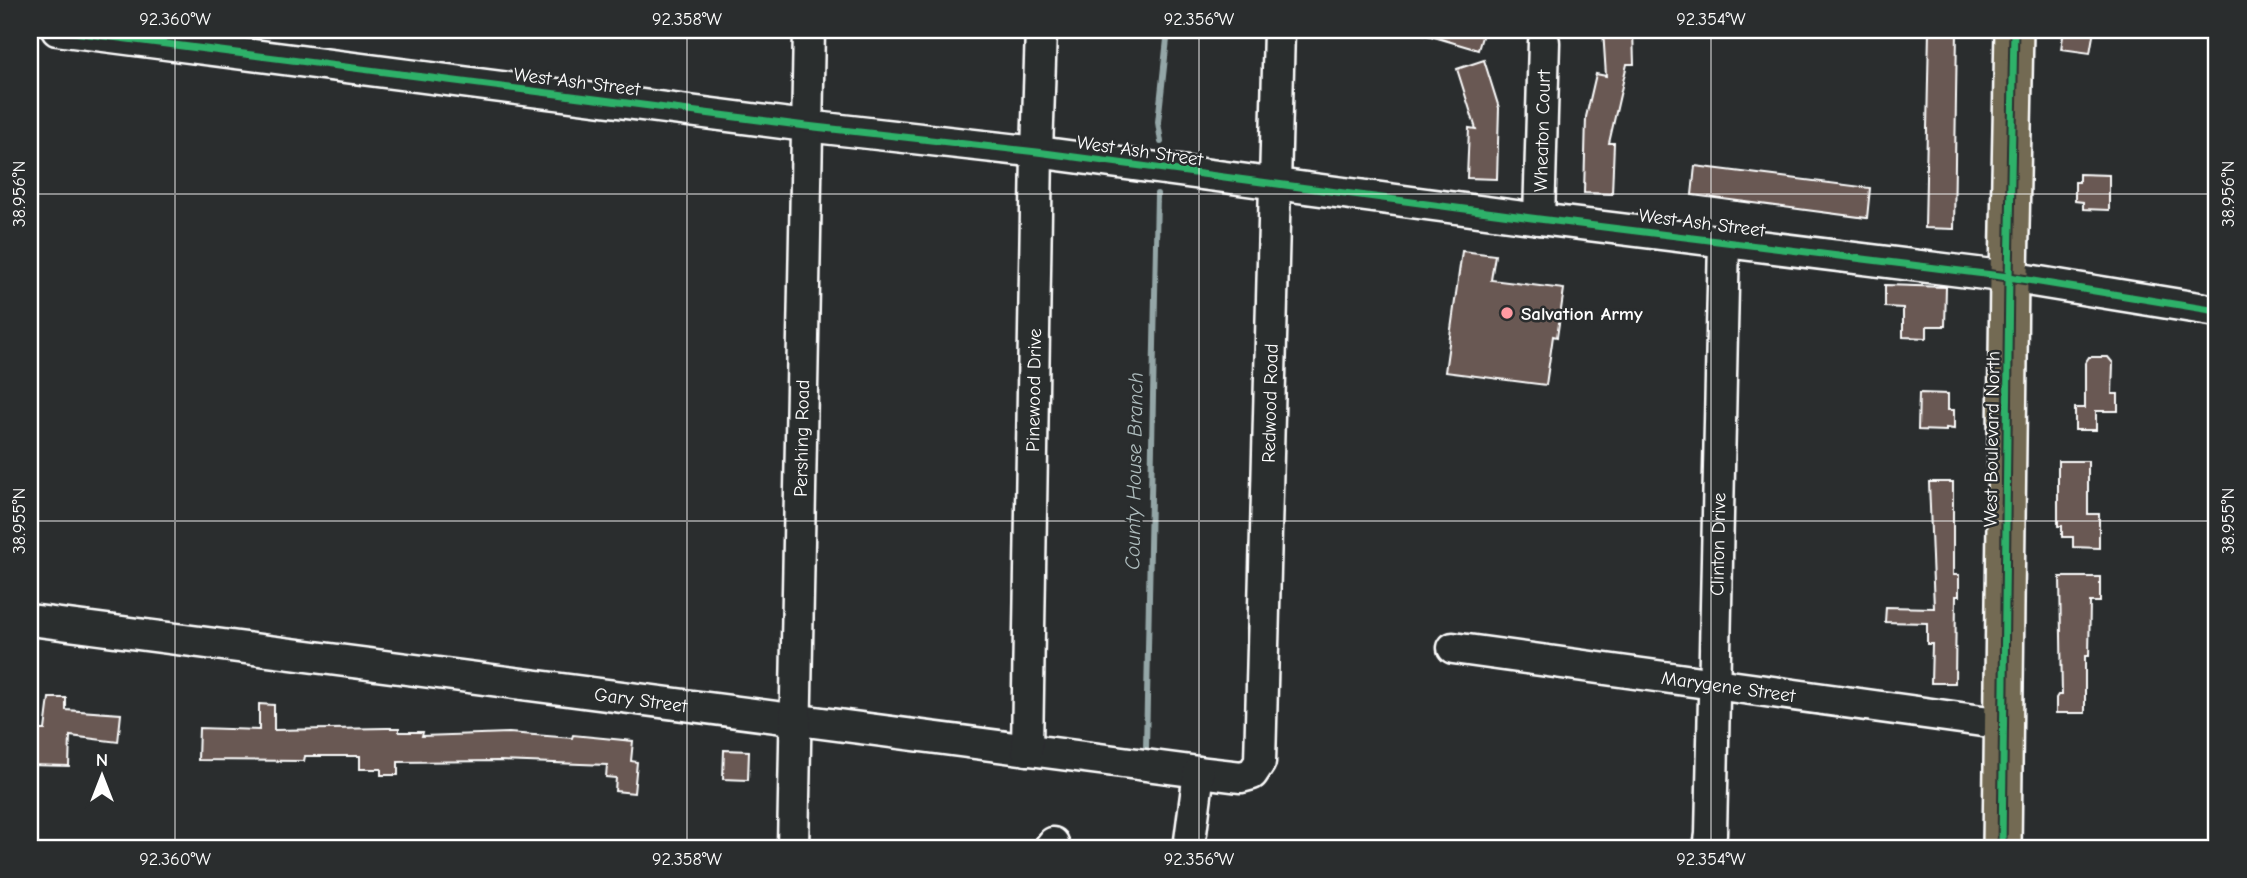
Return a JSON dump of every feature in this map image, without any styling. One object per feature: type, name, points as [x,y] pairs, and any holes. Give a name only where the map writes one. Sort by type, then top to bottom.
[{"type":"main road","name":"West Boulevard North","points":[[2002,848],[2014,30]]},
{"type":"street","name":"West Ash Street","points":[[57,30],[2009,277],[2217,311]]},
{"type":"street","name":"Pershing Road","points":[[793,848],[809,30]]},
{"type":"street","name":"Pinewood Drive","points":[[1027,750],[1041,30]]},
{"type":"street","name":"Redwood Road","points":[[1252,774],[1259,762],[1279,30]]},
{"type":"street","name":"Wheaton Court","points":[[1539,219],[1544,43]]},
{"type":"street","name":"Clinton Drive","points":[[1709,848],[1724,240]]},
{"type":"street","name":"Gary Street","points":[[30,620],[1199,772],[1241,777],[1252,774]]},
{"type":"street","name":"Marygene Street","points":[[1452,648],[2004,724]]},
{"type":"street","points":[[1189,848],[1199,772]]},
{"type":"building","points":[[1425,30],[1484,30],[1478,50],[1424,34]]},
{"type":"building","points":[[1603,30],[1633,30],[1634,64],[1627,64],[1609,143],[1614,143],[1612,194],[1584,193],[1586,117],[1596,74],[1606,76]]},
{"type":"building","points":[[1929,30],[1957,30],[1954,229],[1925,228]]},
{"type":"building","points":[[2064,30],[2094,30],[2090,53],[2061,49]]},
{"type":"building","points":[[1484,60],[1499,108],[1497,179],[1467,178],[1469,128],[1476,129],[1457,69]]},
{"type":"building","points":[[1695,166],[1870,188],[1867,218],[1692,195]]},
{"type":"building","points":[[2079,174],[2109,175],[2109,210],[2083,209],[2083,202],[2075,201],[2075,182],[2079,182]]},
{"type":"building","name":"Salvation Army","points":[[1462,251],[1495,255],[1491,280],[1564,289],[1557,337],[1553,336],[1546,385],[1445,372]]},
{"type":"building","points":[[1885,285],[1946,287],[1945,326],[1927,326],[1927,338],[1903,337],[1903,308],[1885,307]]},
{"type":"building","points":[[2089,357],[2108,357],[2113,363],[2112,394],[2118,394],[2118,411],[2096,411],[2096,430],[2075,430],[2075,408],[2085,408],[2085,363]]},
{"type":"building","points":[[1919,393],[1948,394],[1948,410],[1954,410],[1954,429],[1918,430]]},
{"type":"building","points":[[2058,461],[2088,461],[2088,514],[2099,514],[2099,548],[2073,547],[2073,537],[2062,537],[2062,526],[2058,526]]},
{"type":"building","points":[[1929,482],[1953,482],[1953,575],[1959,575],[1959,596],[1956,596],[1955,683],[1931,683],[1932,644],[1927,644],[1927,623],[1885,622],[1886,607],[1934,608]]},
{"type":"building","points":[[2060,577],[2100,577],[2100,602],[2090,602],[2089,656],[2085,656],[2085,713],[2056,713],[2056,698],[2062,695]]},
{"type":"building","points":[[49,698],[66,698],[66,710],[121,714],[118,742],[70,736],[69,766],[30,765],[30,730],[45,730]]},
{"type":"building","points":[[259,704],[274,705],[274,730],[399,728],[399,732],[423,732],[422,736],[509,733],[572,738],[573,735],[633,741],[631,761],[637,762],[634,793],[615,791],[616,778],[606,777],[607,765],[499,761],[398,762],[398,775],[381,775],[381,769],[360,769],[360,756],[305,756],[304,761],[198,760],[199,728],[259,730]]},
{"type":"building","points":[[724,750],[749,751],[748,780],[723,779]]},
{"type":"waterway","name":"County House Branch","points":[[1161,142],[1158,122],[1168,30]]},
{"type":"waterway","name":"County House Branch","points":[[1146,749],[1157,194]]},
{"type":"cycle path","points":[[57,30],[2009,277],[2217,311]]},
{"type":"cycle path","points":[[2002,848],[2014,30]]},
{"type":"place","name":"Salvation Army","points":[[1507,313]]}]
